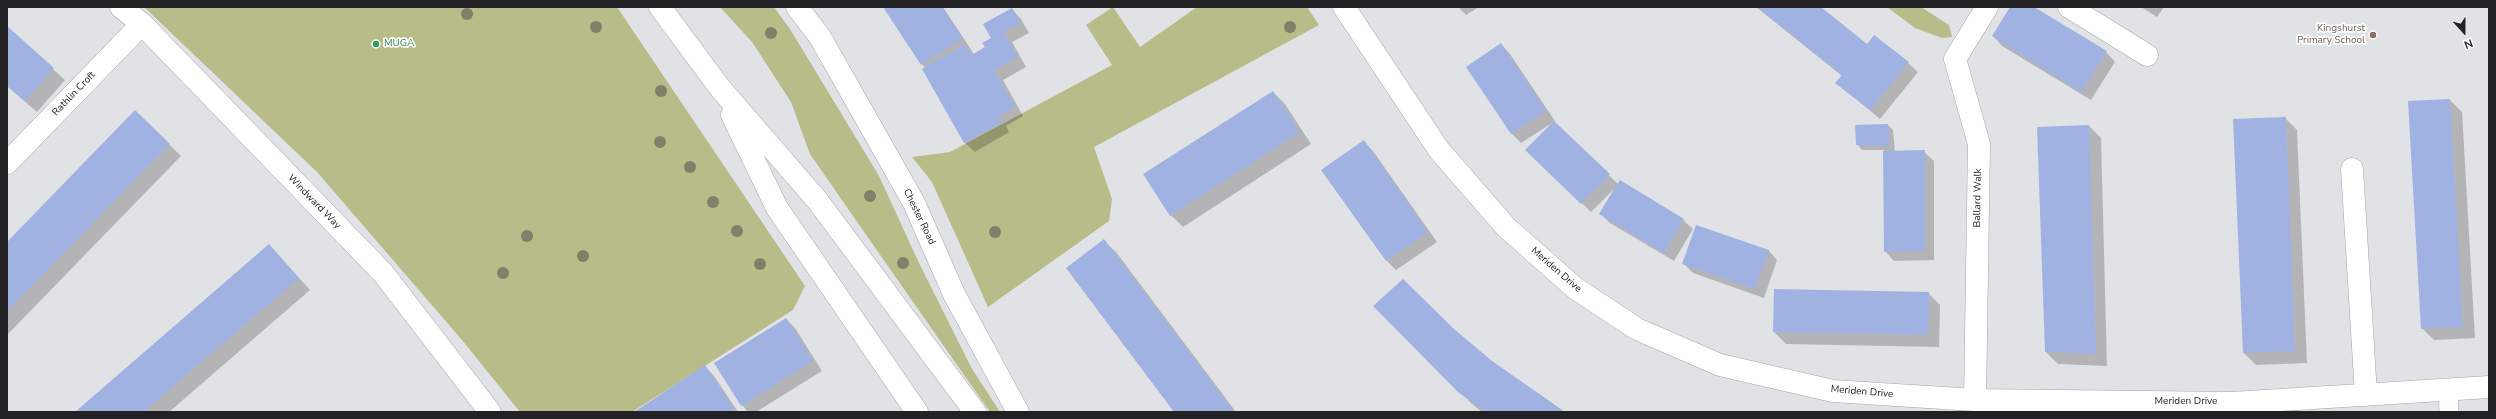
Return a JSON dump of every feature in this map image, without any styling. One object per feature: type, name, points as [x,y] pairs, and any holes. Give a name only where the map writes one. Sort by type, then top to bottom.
[{"type":"street","name":"Windward Way","points":[[121,7],[142,24],[383,273],[490,412]]},
{"type":"street","points":[[660,7],[720,88],[817,200],[974,412]]},
{"type":"street","name":"Chester Road","points":[[797,7],[820,37],[914,203],[954,294],[1018,412]]},
{"type":"street","name":"Meriden Drive","points":[[1344,7],[1439,150],[1506,226],[1575,288],[1637,329],[1720,366],[1833,391],[1975,400],[2232,403],[2366,395],[2448,402],[2489,387]]},
{"type":"street","name":"Ballard Walk","points":[[1975,400],[1979,144],[1955,59],[1987,7]]},
{"type":"street","points":[[2069,7],[2147,55]]},
{"type":"street","name":"Rathlin Croft","points":[[7,163],[142,24]]},
{"type":"street","points":[[720,88],[777,208],[917,412]]},
{"type":"street","points":[[2352,169],[2366,395]]},
{"type":"green space","points":[[144,7],[617,7],[805,286],[793,310],[632,412],[520,412],[462,340],[317,172]]},
{"type":"green space","points":[[720,7],[774,7],[790,29],[879,176],[919,263],[972,369],[1000,412],[990,412],[810,154],[791,102],[752,42]]},
{"type":"green space","points":[[1113,7],[1140,47],[1197,7],[1307,7],[1319,25],[1094,147],[1112,199],[1109,221],[988,307],[932,182],[912,157],[950,152],[1112,65],[1086,25]]},
{"type":"green space","points":[[1887,7],[1921,7],[1949,25],[1952,37],[1942,38],[1915,28]]},
{"type":"building","points":[[883,7],[942,7],[963,38],[921,65]]},
{"type":"building","points":[[1757,7],[1821,7],[1867,44],[1874,35],[1909,62],[1870,110],[1835,83],[1842,75]]},
{"type":"building","points":[[2010,7],[2034,7],[2107,51],[2081,92],[1992,36]]},
{"type":"building","points":[[1012,8],[1020,23],[1004,32],[1018,57],[994,70],[1015,107],[997,117],[1001,123],[964,143],[922,69],[965,44],[972,55],[985,47],[982,43],[991,38],[983,24]]},
{"type":"building","points":[[7,26],[54,68],[25,101],[7,86]]},
{"type":"building","points":[[1501,43],[1546,111],[1511,134],[1466,67]]},
{"type":"building","points":[[1273,91],[1300,132],[1170,216],[1143,174]]},
{"type":"building","points":[[2450,99],[2463,327],[2421,329],[2408,101]]},
{"type":"building","points":[[135,110],[170,144],[7,311],[7,242]]},
{"type":"building","points":[[2286,117],[2295,351],[2243,353],[2233,119]]},
{"type":"building","points":[[1554,121],[1610,174],[1581,204],[1525,150]]},
{"type":"building","points":[[1888,124],[1890,146],[1856,145],[1855,125]]},
{"type":"building","points":[[2089,125],[2096,354],[2045,352],[2037,127]]},
{"type":"building","points":[[1364,140],[1428,232],[1386,261],[1321,170]]},
{"type":"building","points":[[1925,150],[1925,251],[1884,252],[1883,151]]},
{"type":"building","points":[[1620,180],[1684,219],[1664,253],[1599,214]]},
{"type":"building","points":[[1696,225],[1769,250],[1755,289],[1682,264]]},
{"type":"building","points":[[1104,239],[1234,412],[1174,412],[1066,268]]},
{"type":"building","points":[[269,244],[299,278],[143,412],[75,412]]},
{"type":"building","points":[[1403,279],[1454,329],[1492,361],[1565,412],[1485,412],[1458,392],[1373,306]]},
{"type":"building","points":[[1774,289],[1929,292],[1928,335],[1773,332]]},
{"type":"building","points":[[786,318],[813,361],[741,406],[714,363]]},
{"type":"building","points":[[705,365],[734,409],[730,412],[634,412]]},
{"type":"place","name":"Kingshurst Primary School","points":[[2373,35]]},
{"type":"place","name":"MUGA","points":[[376,44]]}]
